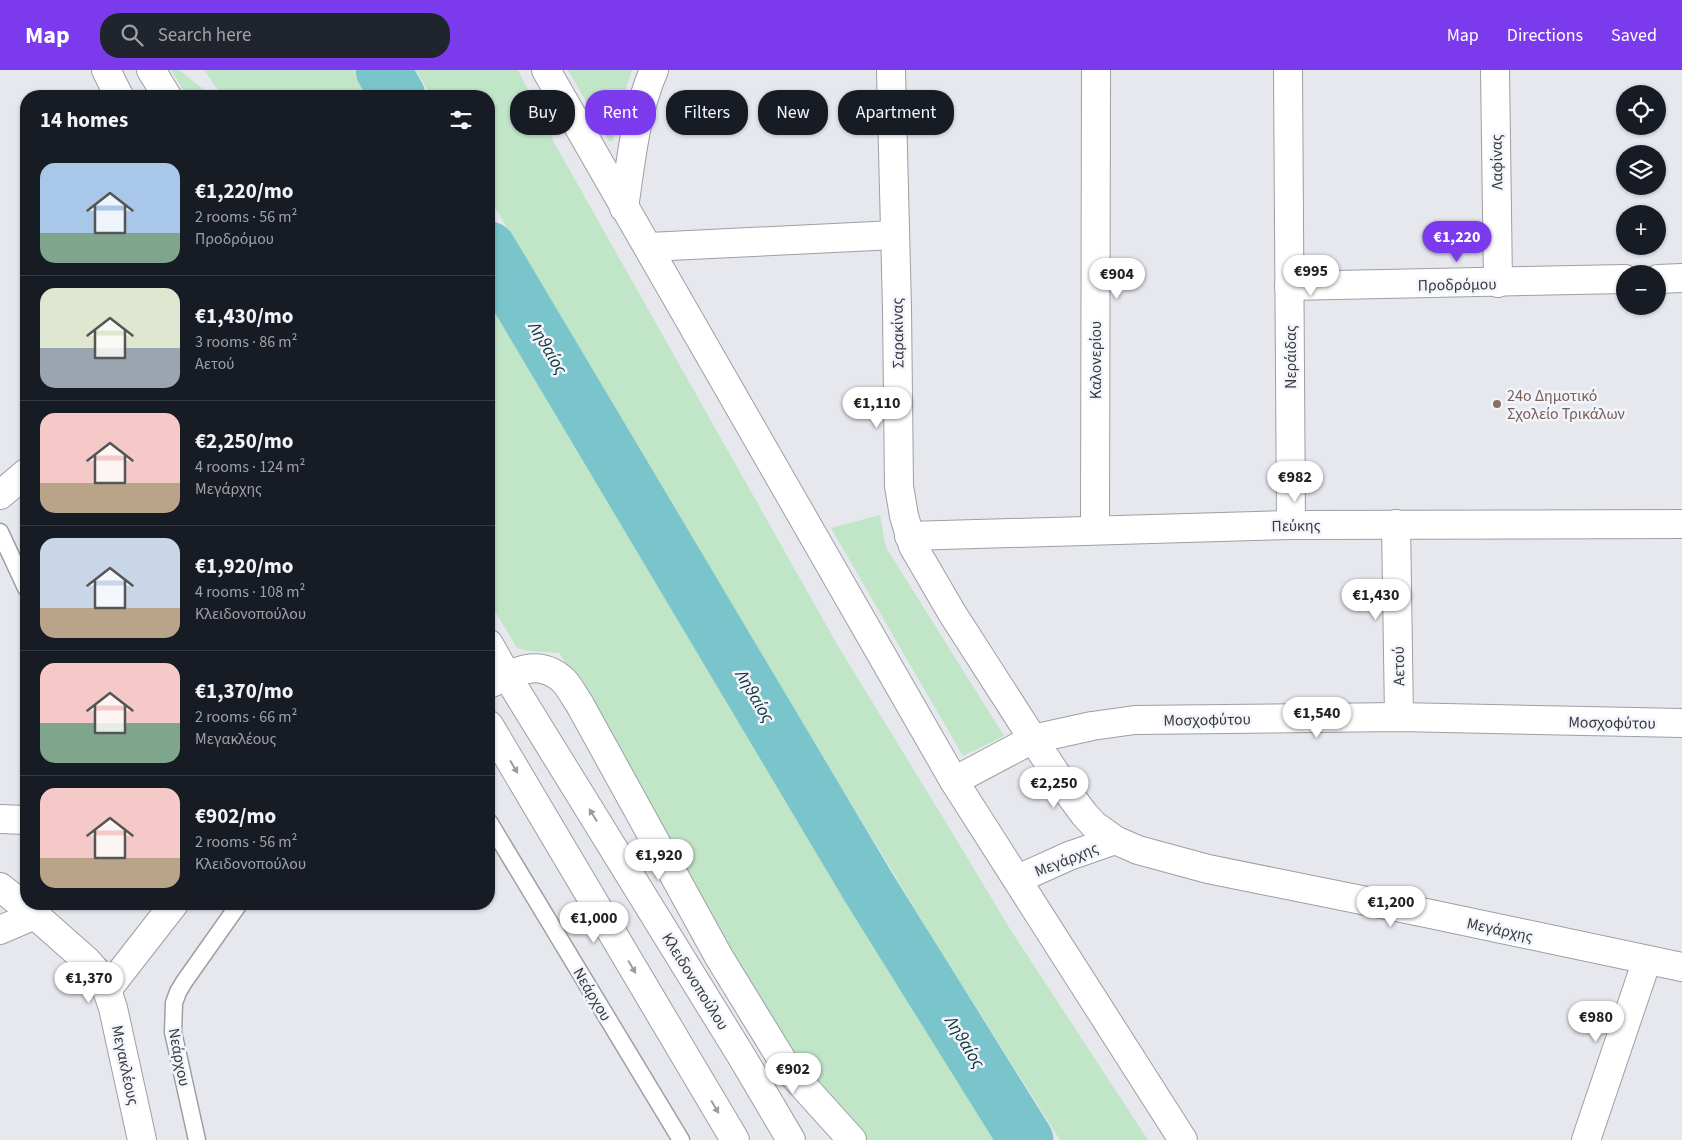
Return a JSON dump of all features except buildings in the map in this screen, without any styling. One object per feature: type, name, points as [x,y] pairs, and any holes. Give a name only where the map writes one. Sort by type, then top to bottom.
[{"type":"street","points":[[106,70],[116,90]]},
{"type":"street","points":[[151,70],[163,90]]},
{"type":"street","points":[[546,70],[954,781],[1183,1140]]},
{"type":"street","points":[[624,208],[634,134],[645,91],[654,70]]},
{"type":"street","name":"Σαρακίνας","points":[[891,70],[899,486],[904,516],[909,536],[921,561],[1033,739]]},
{"type":"street","name":"Καλονερίου","points":[[1095,529],[1096,70]]},
{"type":"street","name":"Νεράιδας","points":[[1288,70],[1291,525]]},
{"type":"street","name":"Λαφίνας","points":[[1495,70],[1498,283]]},
{"type":"street","points":[[649,247],[895,236]]},
{"type":"street","points":[[1666,278],[1682,278]]},
{"type":"street","name":"Προδρόμου","points":[[1289,286],[1616,280]]},
{"type":"street","points":[[0,495],[20,478]]},
{"type":"street","name":"Αετού","points":[[1396,524],[1399,718]]},
{"type":"street","name":"Πεύκης","points":[[909,536],[1095,529],[1291,525],[1682,524]]},
{"type":"street","points":[[498,680],[531,667],[546,670],[563,680],[579,703],[719,957],[787,1068],[852,1140]]},
{"type":"street","name":"Κλειδονοπούλου","points":[[498,680],[765,1096],[791,1140]]},
{"type":"street","name":"Μοσχοφύτου","points":[[954,781],[1033,739],[1092,726],[1136,720],[1399,718],[1682,723]]},
{"type":"street","points":[[495,735],[735,1140]]},
{"type":"street","name":"Μεγάρχης","points":[[1033,739],[1070,795],[1094,825],[1115,840],[1138,850],[1208,869],[1682,967]]},
{"type":"street","points":[[0,819],[20,820]]},
{"type":"street","name":"Μεγάρχης","points":[[1018,879],[1069,856],[1115,840]]},
{"type":"street","name":"Μεγακλέους","points":[[0,887],[20,903]]},
{"type":"street","name":"Μεγακλέους","points":[[29,910],[88,961],[107,990],[113,1008],[142,1140]]},
{"type":"street","points":[[107,990],[169,910]]},
{"type":"street","points":[[0,930],[35,915]]},
{"type":"street","points":[[1586,1140],[1647,960]]},
{"type":"street","points":[[765,1096],[787,1068]]},
{"type":"lane","points":[[0,532],[20,575]]},
{"type":"lane","name":"Νεάρχου","points":[[495,832],[681,1140]]},
{"type":"lane","name":"Νεάρχου","points":[[197,1140],[173,1032],[174,1003],[184,982],[235,910]]},
{"type":"green space","points":[[171,70],[179,70],[204,90],[183,90]]},
{"type":"green space","points":[[204,70],[353,70],[365,90],[218,90]]},
{"type":"green space","points":[[416,70],[518,70],[528,90],[510,90],[510,135],[550,135],[838,646],[1010,929],[1148,1140],[1060,1140],[942,953],[655,481],[495,207],[495,90],[428,90]]},
{"type":"green space","points":[[568,70],[632,70],[625,90],[585,90],[585,99]]},
{"type":"green space","points":[[606,135],[614,135],[613,140],[609,141]]},
{"type":"green space","points":[[495,305],[934,1037],[998,1140],[862,1140],[792,1056],[600,714],[559,653],[528,651],[517,648],[495,611]]},
{"type":"green space","points":[[880,515],[887,549],[1004,736],[963,756],[831,528]]},
{"type":"waterway","name":"Ληθαίος","points":[[383,70],[395,90]]},
{"type":"waterway","name":"Ληθαίος","points":[[495,259],[869,888],[1026,1140]]},
{"type":"place","name":"24ο Δημοτικό Σχολείο Τρικάλων","points":[[1497,404]]}]
